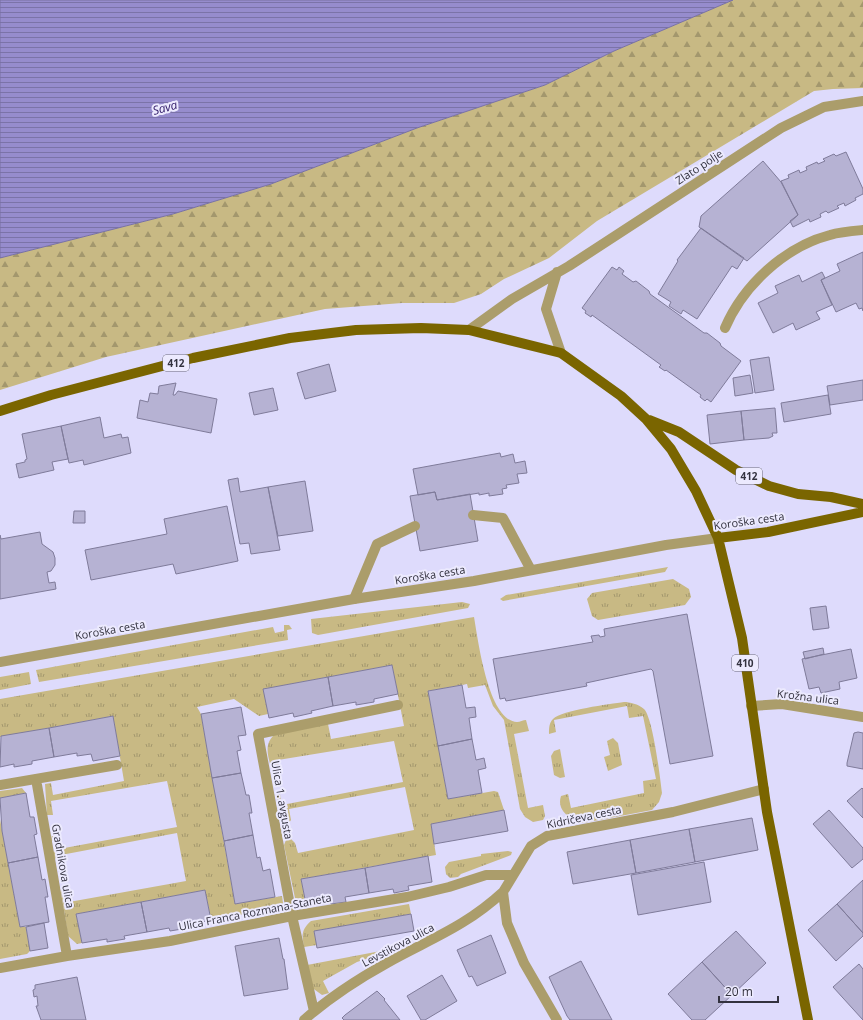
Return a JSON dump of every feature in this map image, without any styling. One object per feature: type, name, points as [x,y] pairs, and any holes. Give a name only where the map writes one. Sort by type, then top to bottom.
[{"type":"main road","name":"412","points":[[0,411],[51,395],[193,358],[290,338],[356,330],[421,328],[469,330],[561,353],[621,396],[646,419],[671,449],[696,491],[718,538]]},
{"type":"main road","name":"412","points":[[646,419],[680,432],[736,470],[768,486],[798,494],[831,497],[863,504]]},
{"type":"main road","name":"Koroška cesta","points":[[718,538],[768,532],[863,512]]},
{"type":"main road","name":"410","points":[[718,538],[742,638],[764,789],[808,1020]]},
{"type":"street","name":"Zlato polje","points":[[469,330],[512,299],[557,272],[781,128],[824,107],[863,101]]},
{"type":"street","points":[[725,328],[732,310],[756,282],[782,258],[804,245],[830,235],[863,230]]},
{"type":"street","points":[[557,272],[546,309],[561,353]]},
{"type":"street","points":[[473,515],[503,518],[531,570]]},
{"type":"street","points":[[354,599],[377,544],[415,526]]},
{"type":"street","name":"Koroška cesta","points":[[0,662],[354,599],[474,581],[666,545],[718,538]]},
{"type":"street","name":"Krožna ulica","points":[[751,706],[782,704],[863,717]]},
{"type":"street","name":"Ulica 1. avgusta","points":[[314,1011],[292,916],[258,734],[398,705]]},
{"type":"street","points":[[0,786],[117,765]]},
{"type":"street","name":"Gradnikova ulica","points":[[36,779],[67,956]]},
{"type":"street","name":"Kidričeva cesta","points":[[503,892],[531,846],[547,836],[673,812],[764,789]]},
{"type":"street","name":"Ulica Franca Rozmana-Staneta","points":[[0,968],[67,956],[170,941],[292,916],[407,897],[449,887],[486,874],[512,875]]},
{"type":"street","points":[[503,892],[507,923],[524,963],[557,1020]]},
{"type":"street","name":"Levstikova ulica","points":[[304,1020],[314,1011],[387,963],[454,929],[486,908],[503,892]]},
{"type":"green space","points":[[733,0],[863,0],[863,88],[814,91],[597,221],[549,258],[504,279],[481,294],[454,303],[402,303],[325,309],[106,357],[0,390],[0,258],[173,214],[271,184],[417,128],[545,85],[614,51]]},
{"type":"green space","points":[[668,567],[665,572],[503,601],[500,599],[506,595]]},
{"type":"green space","points":[[673,579],[689,589],[691,597],[685,605],[598,620],[592,616],[587,599],[592,593]]},
{"type":"green space","points":[[462,602],[470,604],[468,608],[318,635],[312,633],[311,619]]},
{"type":"green space","points":[[474,617],[486,677],[499,708],[507,718],[517,722],[526,720],[529,731],[514,734],[528,808],[543,805],[545,816],[543,820],[533,822],[525,817],[520,809],[504,720],[493,706],[485,685],[468,688],[467,684],[428,691],[448,799],[494,791],[498,792],[504,810],[431,824],[436,855],[301,879],[306,904],[298,903],[295,898],[284,845],[286,840],[291,839],[295,843],[298,853],[414,830],[405,787],[289,809],[291,820],[289,823],[285,823],[281,820],[277,797],[278,792],[282,790],[283,792],[280,794],[282,810],[288,808],[287,804],[403,782],[394,741],[278,760],[280,773],[273,775],[268,754],[268,744],[270,739],[274,735],[328,724],[331,739],[404,726],[392,665],[264,689],[268,714],[259,716],[234,699],[197,707],[201,714],[235,904],[282,896],[283,903],[279,908],[211,920],[205,890],[76,914],[82,943],[77,944],[68,936],[61,891],[62,888],[67,889],[69,902],[186,881],[177,833],[61,855],[61,857],[54,859],[53,852],[57,850],[55,840],[51,841],[52,835],[56,835],[59,849],[177,827],[167,781],[51,801],[53,815],[47,815],[45,784],[51,783],[53,795],[124,781],[113,716],[0,737],[0,699]]},
{"type":"green space","points":[[284,625],[289,625],[292,629],[287,630],[288,640],[39,682],[36,670],[273,627],[275,633],[284,631]]},
{"type":"green space","points":[[29,672],[31,684],[0,690],[0,677]]},
{"type":"green space","points":[[624,702],[639,706],[644,709],[647,715],[656,748],[660,774],[662,793],[659,802],[652,810],[583,823],[578,822],[569,817],[563,810],[560,801],[561,796],[568,794],[571,808],[644,793],[643,781],[656,779],[643,716],[629,718],[627,706],[554,720],[556,732],[549,734],[550,724],[553,719],[566,713]]},
{"type":"green space","points":[[613,738],[618,743],[622,765],[608,771],[604,757],[610,755],[607,741]]},
{"type":"green space","points":[[560,749],[565,777],[560,778],[554,775],[551,756],[554,751]]},
{"type":"green space","points":[[22,788],[26,793],[0,798],[0,791]]},
{"type":"green space","points":[[0,819],[20,927],[26,927],[30,951],[27,954],[0,959]]},
{"type":"green space","points":[[508,851],[512,852],[511,855],[461,874],[458,877],[450,878],[446,874],[445,867],[449,862],[481,856],[481,854]]},
{"type":"green space","points":[[409,904],[411,914],[314,931],[317,945],[304,947],[303,933],[305,927],[311,921]]},
{"type":"green space","points":[[386,950],[381,954],[357,962],[323,981],[329,993],[322,995],[311,987],[307,965]]},
{"type":"water","name":"Sava","points":[[0,0],[733,0],[614,51],[545,85],[417,128],[271,184],[173,214],[0,258]]},
{"type":"building","points":[[846,152],[863,189],[863,194],[845,206],[844,203],[837,206],[839,208],[828,213],[826,211],[820,214],[821,217],[810,222],[809,219],[793,227],[790,221],[798,215],[781,181],[789,178],[788,175],[799,170],[800,173],[807,170],[806,167],[817,162],[818,164],[825,161],[823,159],[834,154],[836,156]]},
{"type":"building","points":[[763,161],[781,182],[798,215],[747,261],[699,227],[701,216]]},
{"type":"building","points":[[701,228],[744,258],[737,269],[732,266],[697,319],[683,310],[681,314],[669,306],[671,302],[658,294],[678,261],[677,260]]},
{"type":"building","points":[[863,252],[863,311],[862,308],[859,309],[856,303],[836,312],[821,280],[840,271],[837,264]]},
{"type":"building","points":[[612,267],[617,270],[619,267],[624,271],[622,274],[633,282],[636,281],[649,291],[650,294],[704,333],[707,333],[741,361],[711,402],[707,399],[705,401],[700,397],[701,395],[666,370],[665,371],[659,367],[661,365],[592,315],[591,317],[585,313],[586,311],[582,308]]},
{"type":"building","points":[[822,272],[825,278],[821,280],[832,305],[816,312],[820,319],[796,330],[793,323],[773,333],[758,303],[778,293],[775,286],[799,275],[802,282]]},
{"type":"building","points":[[769,357],[774,390],[755,393],[750,360]]},
{"type":"building","points":[[329,364],[336,391],[305,399],[297,373]]},
{"type":"building","points":[[750,375],[753,393],[735,396],[733,378]]},
{"type":"building","points":[[863,380],[863,400],[830,405],[827,386]]},
{"type":"building","points":[[176,383],[173,395],[175,395],[178,391],[217,399],[211,433],[137,418],[140,400],[148,402],[150,393],[158,394],[159,386]]},
{"type":"building","points":[[273,388],[278,410],[254,415],[249,393]]},
{"type":"building","points":[[828,395],[831,414],[784,422],[781,403]]},
{"type":"building","points":[[775,408],[777,433],[772,433],[773,436],[769,438],[744,440],[741,411]]},
{"type":"building","points":[[741,411],[744,440],[710,444],[707,415]]},
{"type":"building","points":[[100,417],[104,438],[121,434],[122,438],[128,437],[131,453],[84,465],[83,460],[69,463],[61,426]]},
{"type":"building","points":[[61,426],[68,459],[52,462],[54,470],[19,478],[16,464],[25,462],[27,459],[22,434]]},
{"type":"building","points":[[500,453],[501,457],[513,454],[515,463],[525,461],[527,473],[517,474],[519,483],[506,485],[507,488],[502,489],[503,494],[489,496],[489,493],[479,495],[479,493],[437,500],[435,492],[418,495],[413,469]]},
{"type":"building","points":[[238,478],[240,492],[268,487],[280,550],[251,554],[249,543],[240,544],[228,480]]},
{"type":"building","points":[[305,481],[313,531],[278,536],[268,487]]},
{"type":"building","points":[[435,492],[437,500],[470,494],[478,541],[420,551],[410,496]]},
{"type":"building","points":[[227,506],[238,561],[176,574],[173,564],[91,580],[85,550],[167,534],[164,519]]},
{"type":"building","points":[[74,511],[85,511],[85,523],[73,523]]},
{"type":"building","points":[[40,532],[42,544],[53,552],[55,558],[55,565],[51,571],[47,572],[49,583],[55,582],[56,589],[0,599],[0,535],[1,539]]},
{"type":"building","points":[[826,606],[829,628],[813,630],[810,608]]},
{"type":"building","points":[[687,614],[713,756],[670,764],[653,671],[651,669],[586,683],[587,686],[506,701],[505,698],[500,699],[493,659],[593,642],[591,636],[605,636],[604,629]]},
{"type":"building","points":[[823,648],[824,654],[805,659],[803,652]]},
{"type":"building","points":[[851,649],[857,678],[839,682],[840,689],[821,693],[819,687],[809,689],[802,659]]},
{"type":"building","points":[[392,665],[398,694],[374,699],[374,702],[356,705],[356,702],[333,706],[328,677]]},
{"type":"building","points":[[328,677],[333,706],[294,717],[293,713],[269,718],[263,689]]},
{"type":"building","points":[[462,685],[466,708],[475,707],[476,717],[469,718],[472,739],[438,746],[428,691]]},
{"type":"building","points":[[241,707],[246,735],[238,736],[241,750],[237,751],[241,773],[212,778],[201,714]]},
{"type":"building","points":[[113,716],[120,756],[93,761],[91,754],[77,756],[77,753],[54,757],[49,728]]},
{"type":"building","points":[[49,728],[54,757],[32,761],[32,764],[14,767],[14,764],[0,767],[1,736]]},
{"type":"building","points":[[854,733],[863,733],[863,769],[847,766]]},
{"type":"building","points":[[472,739],[476,760],[484,758],[486,768],[478,770],[482,793],[448,799],[438,746]]},
{"type":"building","points":[[241,773],[246,795],[249,795],[252,813],[249,813],[253,835],[224,841],[212,778]]},
{"type":"building","points":[[862,788],[863,789],[863,818],[847,801]]},
{"type":"building","points":[[26,793],[30,817],[34,817],[37,834],[34,835],[38,857],[8,863],[2,831],[0,798]]},
{"type":"building","points":[[504,810],[508,831],[434,844],[431,824]]},
{"type":"building","points":[[829,810],[863,848],[863,859],[852,868],[813,824]]},
{"type":"building","points":[[752,818],[758,850],[695,862],[689,829]]},
{"type":"building","points":[[689,829],[695,862],[636,873],[630,840]]},
{"type":"building","points":[[253,835],[257,858],[260,857],[263,871],[270,869],[275,897],[235,904],[224,841]]},
{"type":"building","points":[[630,840],[636,873],[573,884],[567,852]]},
{"type":"building","points":[[428,856],[432,882],[408,886],[409,890],[394,893],[393,889],[369,893],[365,868]]},
{"type":"building","points":[[38,857],[42,880],[45,879],[48,897],[45,897],[49,922],[20,927],[8,863]]},
{"type":"building","points":[[704,862],[711,902],[638,915],[631,875]]},
{"type":"building","points":[[365,868],[369,893],[345,897],[346,902],[331,904],[330,900],[306,904],[301,879]]},
{"type":"building","points":[[863,880],[863,933],[837,904]]},
{"type":"building","points":[[205,890],[211,920],[187,925],[188,928],[170,931],[169,928],[147,932],[141,902]]},
{"type":"building","points":[[141,902],[147,932],[124,936],[125,939],[107,942],[107,939],[82,943],[76,914]]},
{"type":"building","points":[[837,904],[863,933],[863,936],[836,961],[808,930]]},
{"type":"building","points":[[411,914],[414,931],[317,948],[314,931]]},
{"type":"building","points":[[44,923],[48,948],[30,951],[26,927]]},
{"type":"building","points":[[736,931],[766,963],[732,995],[702,962]]},
{"type":"building","points":[[491,935],[506,973],[477,986],[472,976],[469,977],[457,950]]},
{"type":"building","points":[[279,938],[284,959],[288,989],[244,996],[235,946]]},
{"type":"building","points":[[581,961],[612,1020],[570,1020],[567,1016],[549,977]]},
{"type":"building","points":[[702,962],[732,995],[705,1020],[692,1020],[668,994]]},
{"type":"building","points":[[859,964],[863,969],[863,1020],[833,987]]},
{"type":"building","points":[[442,975],[457,1001],[425,1020],[421,1020],[407,996]]},
{"type":"building","points":[[77,977],[86,1020],[41,1020],[36,1006],[38,1006],[37,996],[34,997],[33,990],[35,989],[35,985]]},
{"type":"building","points":[[377,991],[385,999],[384,1000],[400,1020],[344,1020],[342,1018],[345,1015]]}]
